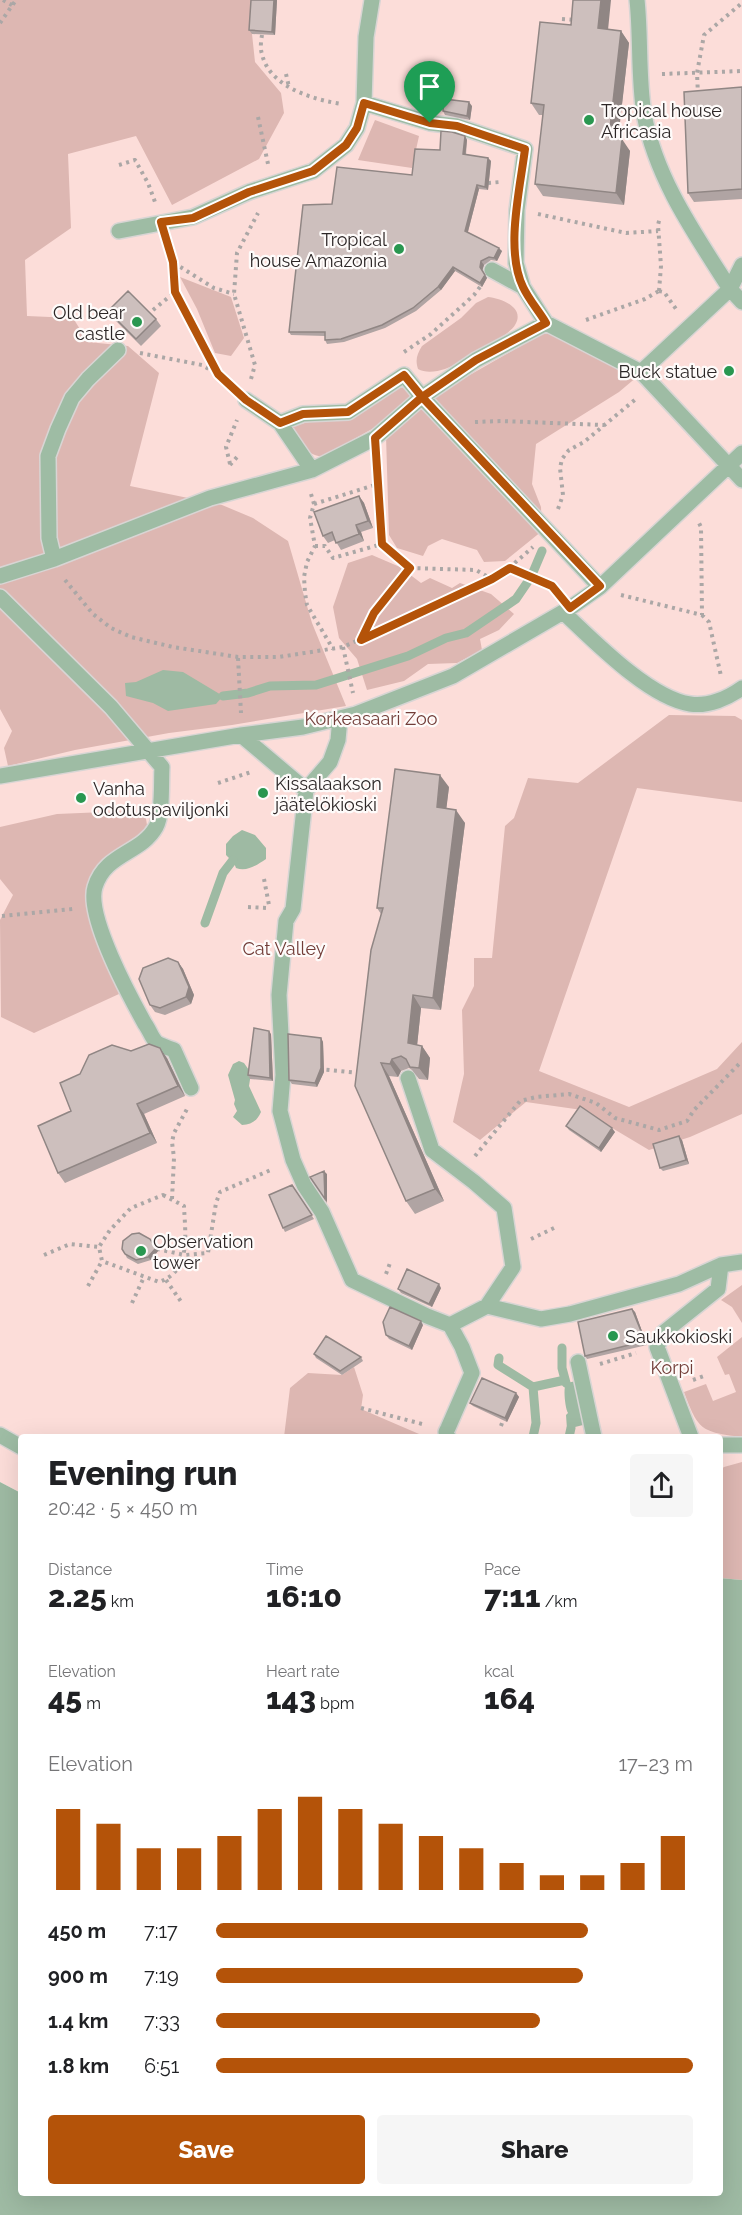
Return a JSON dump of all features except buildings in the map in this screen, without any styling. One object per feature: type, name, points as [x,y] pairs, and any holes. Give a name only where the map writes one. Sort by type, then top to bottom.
[{"type":"lane","points":[[118,231],[193,218],[249,192],[313,171],[346,145],[357,128],[364,103],[366,37],[372,0]]},
{"type":"lane","points":[[638,0],[641,94],[650,140],[677,204],[730,289],[742,302]]},
{"type":"lane","points":[[364,103],[430,123],[457,126],[525,149],[517,210],[516,263],[523,287],[546,323],[641,372],[742,480]]},
{"type":"lane","points":[[641,372],[730,289],[742,265]]},
{"type":"lane","points":[[492,270],[523,287]]},
{"type":"lane","points":[[0,576],[54,559],[210,498],[308,472],[375,438],[422,397],[476,360],[546,323]]},
{"type":"lane","points":[[54,559],[49,538],[48,456],[72,398],[118,350]]},
{"type":"lane","points":[[280,423],[303,414],[348,412],[404,375],[600,586]]},
{"type":"lane","points":[[246,400],[280,423],[308,472]]},
{"type":"lane","points":[[0,776],[241,735],[303,727],[356,714],[453,676],[567,610],[600,586],[742,453]]},
{"type":"lane","points":[[0,597],[111,707],[162,768],[157,826],[146,839],[104,868],[94,888],[95,907],[108,948],[137,1009],[157,1043],[174,1050],[191,1088]]},
{"type":"lane","points":[[567,610],[618,662],[666,696],[691,705],[718,701],[736,694]]},
{"type":"lane","points":[[340,718],[338,740],[330,762],[306,790],[293,909],[286,921],[279,995],[283,1075],[280,1110],[288,1147],[304,1185],[322,1212],[352,1280],[450,1325],[462,1347],[472,1373],[448,1432]]},
{"type":"lane","points":[[241,735],[306,790]]},
{"type":"lane","points":[[408,1078],[432,1150],[504,1208],[513,1267],[487,1306],[450,1325]]},
{"type":"lane","points":[[487,1306],[541,1319],[570,1314],[679,1284],[721,1265],[742,1262]]},
{"type":"lane","points":[[690,1434],[657,1347],[663,1333],[718,1289],[721,1265]]},
{"type":"lane","points":[[578,1366],[593,1434]]},
{"type":"lane","points":[[0,1435],[18,1445]]},
{"type":"lane","points":[[723,1445],[742,1445]]},
{"type":"path","points":[[3,0],[12,5]]},
{"type":"path","points":[[0,23],[16,0]]},
{"type":"path","points":[[698,101],[697,73],[704,35],[742,3]]},
{"type":"path","points":[[562,19],[581,21]]},
{"type":"path","points":[[262,35],[262,55],[265,63],[289,87],[320,101],[347,105],[364,103]]},
{"type":"path","points":[[640,75],[742,71]]},
{"type":"path","points":[[286,74],[289,87]]},
{"type":"path","points":[[255,365],[234,294],[237,253],[273,184],[258,117]]},
{"type":"path","points":[[119,165],[135,160],[148,183],[173,262],[175,292],[218,374]]},
{"type":"path","points":[[572,336],[590,317],[645,299],[658,291],[660,215],[677,204]]},
{"type":"path","points":[[517,210],[626,233],[658,231]]},
{"type":"path","points":[[173,262],[214,288],[234,294]]},
{"type":"path","points":[[399,355],[431,334],[466,303],[492,270]]},
{"type":"path","points":[[153,310],[175,292]]},
{"type":"path","points":[[118,350],[202,364],[218,374],[246,400],[226,447],[230,465]]},
{"type":"path","points":[[54,559],[64,580],[93,614],[111,628],[131,637],[238,657],[279,657],[344,647],[492,579],[510,568],[550,532],[563,495],[560,468],[562,459],[568,450],[584,442],[653,384]]},
{"type":"path","points":[[447,423],[501,421],[604,425]]},
{"type":"path","points":[[375,438],[382,544],[410,568],[476,570],[492,579]]},
{"type":"path","points":[[308,472],[314,504],[310,518],[315,546],[307,562],[304,577],[305,593],[307,605],[333,649]]},
{"type":"path","points":[[314,504],[378,484]]},
{"type":"path","points":[[701,527],[702,615]]},
{"type":"path","points":[[315,546],[325,546],[333,558],[382,544]]},
{"type":"path","points":[[353,546],[355,553]]},
{"type":"path","points":[[361,640],[374,613],[410,568]]},
{"type":"path","points":[[510,568],[552,586],[567,610]]},
{"type":"path","points":[[623,597],[702,615],[709,622],[736,694]]},
{"type":"path","points":[[344,647],[351,683]]},
{"type":"path","points":[[238,657],[241,707]]},
{"type":"path","points":[[264,879],[270,908]]},
{"type":"path","points":[[2,916],[95,907]]},
{"type":"path","points":[[462,1172],[520,1101],[569,1094],[596,1103],[615,1118],[659,1130],[687,1121],[694,1110],[742,1061]]},
{"type":"path","points":[[283,1075],[315,1069],[366,1073]]},
{"type":"path","points":[[172,1199],[174,1158],[172,1142],[174,1133],[190,1103],[191,1088]]},
{"type":"path","points":[[157,1249],[185,1254],[208,1253],[216,1203],[220,1192],[262,1174]]},
{"type":"path","points":[[88,1286],[102,1261],[99,1247],[110,1230],[131,1208],[164,1195],[184,1206],[185,1254],[177,1270],[166,1280],[159,1282],[102,1261]]},
{"type":"path","points":[[44,1255],[70,1244],[99,1247]]},
{"type":"path","points":[[132,1304],[144,1277]]},
{"type":"path","points":[[166,1280],[182,1303]]},
{"type":"path","points":[[578,1366],[657,1347]]},
{"type":"path","points":[[361,1408],[448,1432]]},
{"type":"path","points":[[501,1426],[503,1420]]},
{"type":"green space","name":"Korkeasaari Zoo","points":[[0,0],[742,0],[742,1580],[723,1578],[723,1434],[18,1434],[18,1491],[0,1482]]},
{"type":"shaded area","points":[[0,0],[254,0],[252,34],[255,62],[281,93],[284,113],[259,159],[172,205],[136,136],[68,154],[71,228],[25,260],[27,316],[73,318],[88,342],[128,346],[159,373],[130,486],[222,505],[253,518],[288,541],[312,623],[346,706],[169,733],[75,750],[8,766],[4,748],[12,731],[0,709]]},
{"type":"shaded area","points":[[375,120],[419,136],[412,168],[358,160]]},
{"type":"shaded area","points":[[180,277],[231,297],[244,338],[231,356],[215,353],[197,309]]},
{"type":"shaded area","points":[[488,297],[499,299],[514,308],[517,319],[511,330],[483,350],[445,369],[431,372],[418,369],[417,357],[422,346],[461,318],[476,303]]},
{"type":"shaded area","points":[[545,332],[638,376],[619,392],[536,444],[532,484],[541,507],[542,531],[505,561],[484,562],[477,550],[442,539],[428,546],[423,556],[397,548],[389,535],[386,436],[440,392]]},
{"type":"shaded area","points":[[399,387],[407,389],[411,397],[379,425],[324,456],[307,451],[289,426],[341,416],[350,417],[362,413],[385,393]]},
{"type":"shaded area","points":[[372,555],[400,567],[421,583],[430,578],[452,588],[460,583],[491,594],[514,614],[499,630],[480,639],[482,650],[457,663],[428,664],[404,681],[367,690],[357,659],[339,638],[333,607],[348,563]]},
{"type":"shaded area","points":[[163,670],[183,672],[223,696],[216,704],[168,711],[153,703],[126,696],[125,683],[136,682]]},
{"type":"shaded area","points":[[669,715],[735,716],[742,720],[742,802],[637,788],[539,1071],[629,1107],[717,1069],[742,1042],[742,1114],[690,1137],[649,1150],[582,1110],[526,1102],[480,1140],[453,1122],[464,1074],[462,1010],[474,986],[474,958],[492,958],[505,826],[514,818],[528,778],[578,783]]},
{"type":"shaded area","points":[[128,811],[145,813],[148,831],[98,864],[87,904],[119,994],[34,1033],[1,1017],[0,920],[13,895],[0,879],[0,827],[57,814]]},
{"type":"shaded area","points":[[242,830],[255,835],[266,848],[266,859],[244,869],[236,868],[232,858],[226,855],[226,844]]},
{"type":"shaded area","points":[[239,1061],[244,1063],[251,1073],[249,1086],[261,1112],[254,1122],[242,1125],[233,1117],[237,1111],[228,1075],[233,1064]]},
{"type":"shaded area","points":[[742,1285],[742,1323],[732,1307],[721,1300]]},
{"type":"shaded area","points":[[742,1337],[742,1437],[709,1431],[703,1427],[693,1414],[684,1392],[706,1384],[713,1401],[736,1392],[729,1374],[725,1375],[717,1357]]},
{"type":"shaded area","points":[[354,1367],[363,1395],[361,1409],[419,1434],[284,1434],[290,1388],[308,1373],[342,1375]]},
{"type":"shaded area","points":[[575,1381],[583,1425],[567,1429],[565,1387],[568,1383]]},
{"type":"shaded area","points":[[742,1462],[742,1580],[723,1578],[724,1467]]},
{"type":"shaded area","points":[[0,1482],[18,1491],[18,2196],[723,2196],[723,1578],[742,1580],[742,2215],[0,2215]]},
{"type":"waterway","points":[[223,696],[248,693],[270,686],[316,685],[408,656],[446,638],[466,633],[516,599],[531,577],[542,551]]},
{"type":"waterway","points":[[205,923],[223,873],[233,860]]},
{"type":"waterway","points":[[562,1348],[562,1368],[566,1383]]},
{"type":"waterway","points":[[499,1358],[498,1365],[533,1387],[565,1380]]},
{"type":"waterway","points":[[533,1387],[536,1423],[534,1434]]},
{"type":"waterway","points":[[570,1434],[571,1428]]},
{"type":"place","name":"Tropical house Africasia","points":[[589,120]]},
{"type":"place","name":"Tropical house Amazonia","points":[[399,249]]},
{"type":"place","name":"Old bear castle","points":[[137,322]]},
{"type":"place","name":"Buck statue","points":[[729,371]]},
{"type":"place","name":"Kissalaakson jäätelökioski","points":[[263,793]]},
{"type":"place","name":"Vanha odotuspaviljonki","points":[[81,798]]},
{"type":"place","name":"Observation tower","points":[[141,1251]]},
{"type":"place","name":"Saukkokioski","points":[[613,1336]]},
{"type":"route","points":[[430,123],[364,103],[357,128],[346,145],[313,171],[249,192],[193,218],[161,222],[173,262],[175,292],[218,374],[246,400],[280,423],[303,414],[348,412],[404,375],[422,397],[600,586],[570,608],[552,586],[510,568],[492,579],[361,640],[374,613],[410,568],[382,544],[375,438],[422,397],[476,360],[546,323],[523,287],[516,263],[517,210],[525,149],[457,126],[430,123]]},
{"type":"park label","name":"Cat Valley","points":[[284,948]]},
{"type":"park label","name":"Korpi","points":[[672,1367]]}]
